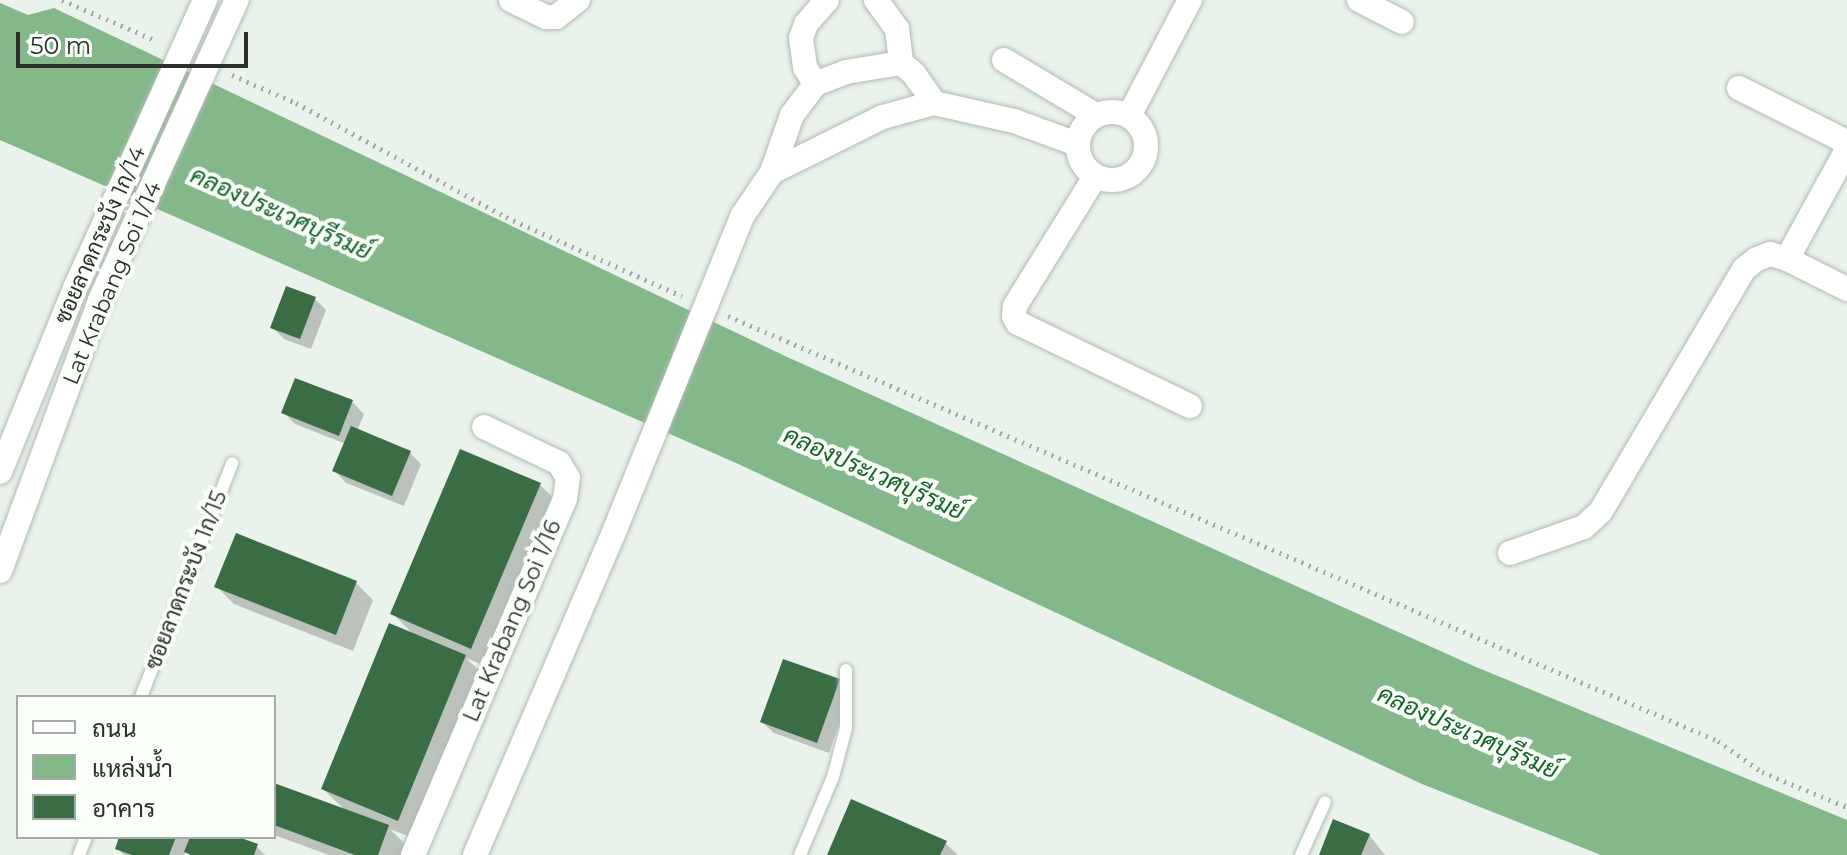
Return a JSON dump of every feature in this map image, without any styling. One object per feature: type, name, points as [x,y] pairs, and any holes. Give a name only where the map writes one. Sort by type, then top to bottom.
[{"type":"street","name":"ซอยลาดกระบัง 1ก/14","points":[[0,472],[75,288],[205,0]]},
{"type":"street","name":"Lat Krabang Soi 1/14","points":[[0,571],[100,300],[237,0]]},
{"type":"street","points":[[511,0],[546,17],[556,17],[578,0]]},
{"type":"street","points":[[876,0],[897,29],[901,63],[914,74],[934,103]]},
{"type":"street","points":[[1129,116],[1190,0]]},
{"type":"street","points":[[1359,0],[1402,22]]},
{"type":"street","points":[[815,84],[805,67],[801,38],[806,24],[822,1]]},
{"type":"street","points":[[1004,60],[1096,115]]},
{"type":"street","points":[[475,855],[616,527],[743,215],[772,172],[792,115],[815,84],[846,72],[901,63]]},
{"type":"street","points":[[1739,88],[1847,142]]},
{"type":"street","points":[[772,172],[883,117],[934,103],[1014,121],[1077,144]]},
{"type":"street","points":[[1107,112],[1129,116],[1145,138],[1140,166],[1124,178],[1105,180],[1095,177],[1082,163],[1077,144],[1083,127],[1096,115],[1107,112]]},
{"type":"street","points":[[1787,259],[1847,150]]},
{"type":"street","points":[[1095,177],[1015,306],[1014,316],[1018,323],[1190,406]]},
{"type":"street","points":[[1510,553],[1584,527],[1601,511],[1744,269],[1770,254],[1787,259],[1847,289]]},
{"type":"street","points":[[34,388],[63,398]]},
{"type":"street","name":"Lat Krabang Soi 1/16","points":[[413,855],[565,499],[568,478],[559,463],[484,427]]},
{"type":"lane","name":"ซอยลาดกระบัง 1ก/15","points":[[142,695],[232,463]]},
{"type":"lane","points":[[800,855],[833,777],[843,740],[846,670]]},
{"type":"lane","points":[[1301,855],[1325,802]]},
{"type":"path","points":[[62,0],[172,48]]},
{"type":"path","points":[[227,72],[296,103],[506,217],[696,302]]},
{"type":"path","points":[[725,315],[1718,741],[1762,772],[1847,807]]},
{"type":"water","name":"คลองประเวศบุรีรมย์","points":[[0,3],[28,15],[54,8],[785,356],[1476,667],[1847,820],[1847,855],[1601,855],[1422,784],[736,463],[0,140]]},
{"type":"building","points":[[286,286],[316,297],[300,339],[270,328]]},
{"type":"building","points":[[295,378],[353,400],[339,436],[281,413]]},
{"type":"building","points":[[351,426],[411,451],[392,496],[332,471]]},
{"type":"building","points":[[460,449],[541,483],[471,649],[390,614]]},
{"type":"building","points":[[236,533],[357,581],[336,635],[214,587]]},
{"type":"building","points":[[389,623],[466,655],[398,821],[321,789]]},
{"type":"building","points":[[783,659],[840,679],[817,743],[760,722]]},
{"type":"building","points":[[276,784],[389,825],[378,855],[355,855],[276,826]]},
{"type":"building","points":[[851,799],[947,841],[940,855],[827,855]]},
{"type":"building","points":[[1333,819],[1370,834],[1361,855],[1319,855]]},
{"type":"building","points":[[118,839],[175,839],[169,855],[132,855],[115,849]]},
{"type":"building","points":[[189,839],[244,839],[258,844],[254,855],[191,855],[184,852]]}]
